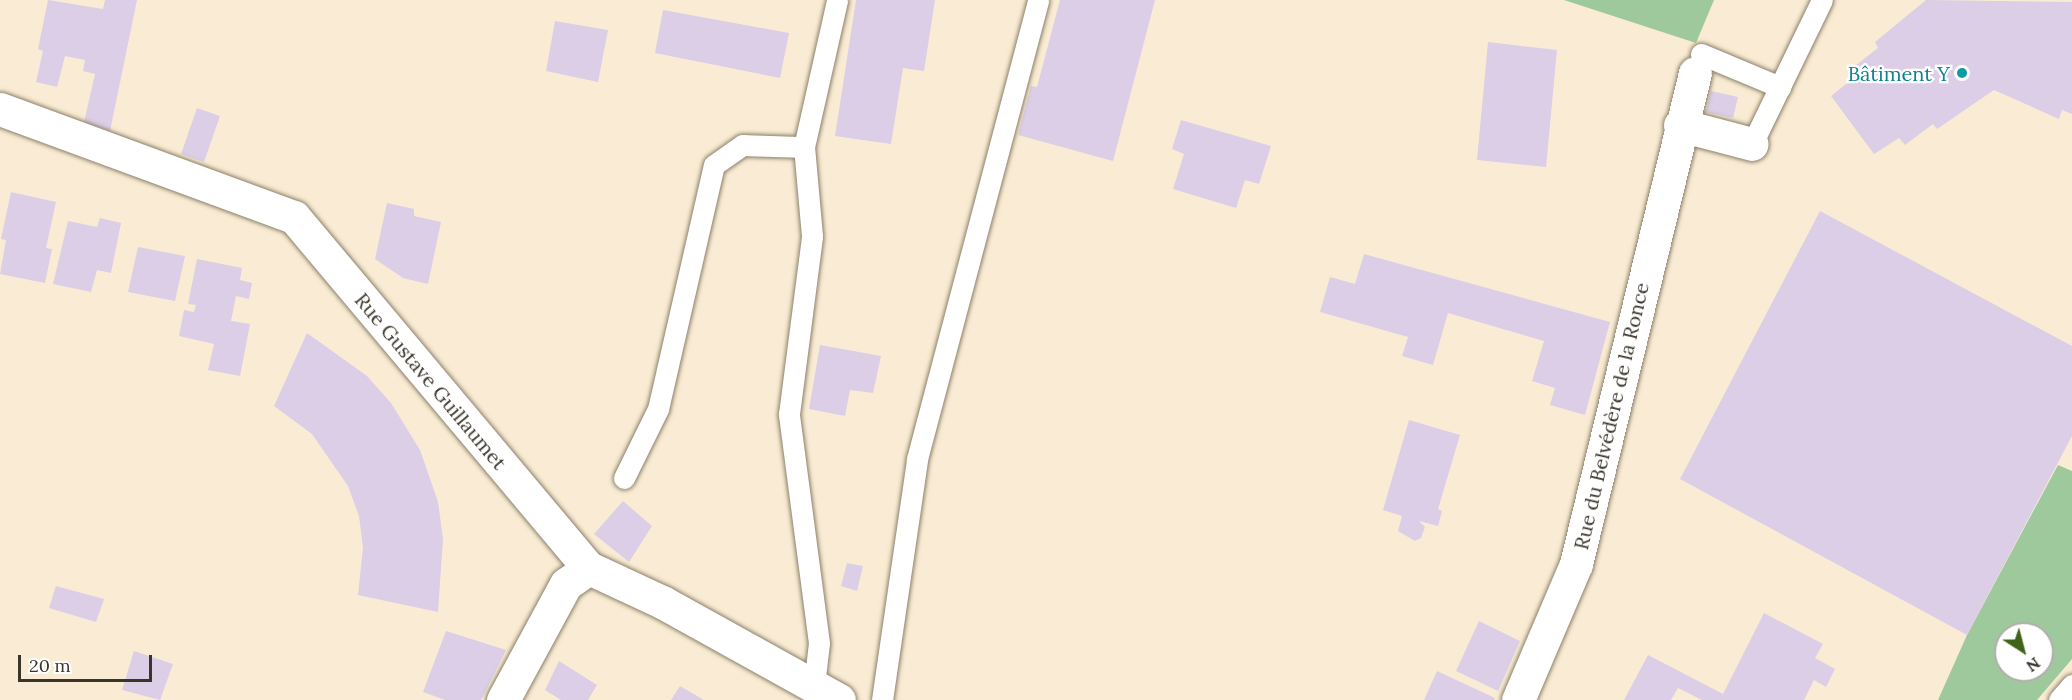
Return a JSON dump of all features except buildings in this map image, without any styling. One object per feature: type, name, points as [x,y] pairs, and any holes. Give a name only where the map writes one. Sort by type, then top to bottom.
[{"type":"street","name":"Rue du Belvédère de la Ronce","points":[[1518,700],[1575,564],[1680,125],[1698,64]]},
{"type":"street","name":"Rue Gustave Guillaumet","points":[[0,109],[294,217],[589,568],[664,603],[827,693]]},
{"type":"street","points":[[1680,125],[1752,144]]},
{"type":"street","points":[[504,700],[566,584],[589,568]]},
{"type":"lane","points":[[827,693],[789,414],[812,236],[804,147],[837,0]]},
{"type":"lane","points":[[882,700],[917,459],[1038,0]]},
{"type":"lane","points":[[1752,144],[1822,0]]},
{"type":"lane","name":"Rue du Belvédère de la Ronce","points":[[1698,64],[1780,87]]},
{"type":"lane","points":[[624,478],[658,409],[714,165],[742,145],[804,147]]},
{"type":"lane","points":[[2059,700],[2072,685]]},
{"type":"green space","points":[[1564,0],[1714,0],[1696,43]]},
{"type":"green space","points":[[2058,465],[2072,471],[2072,659],[2054,680],[2054,622],[1994,622],[1994,682],[2052,682],[2037,700],[1938,700],[1967,635]]},
{"type":"place","name":"Bâtiment Y","points":[[1962,73]]}]
